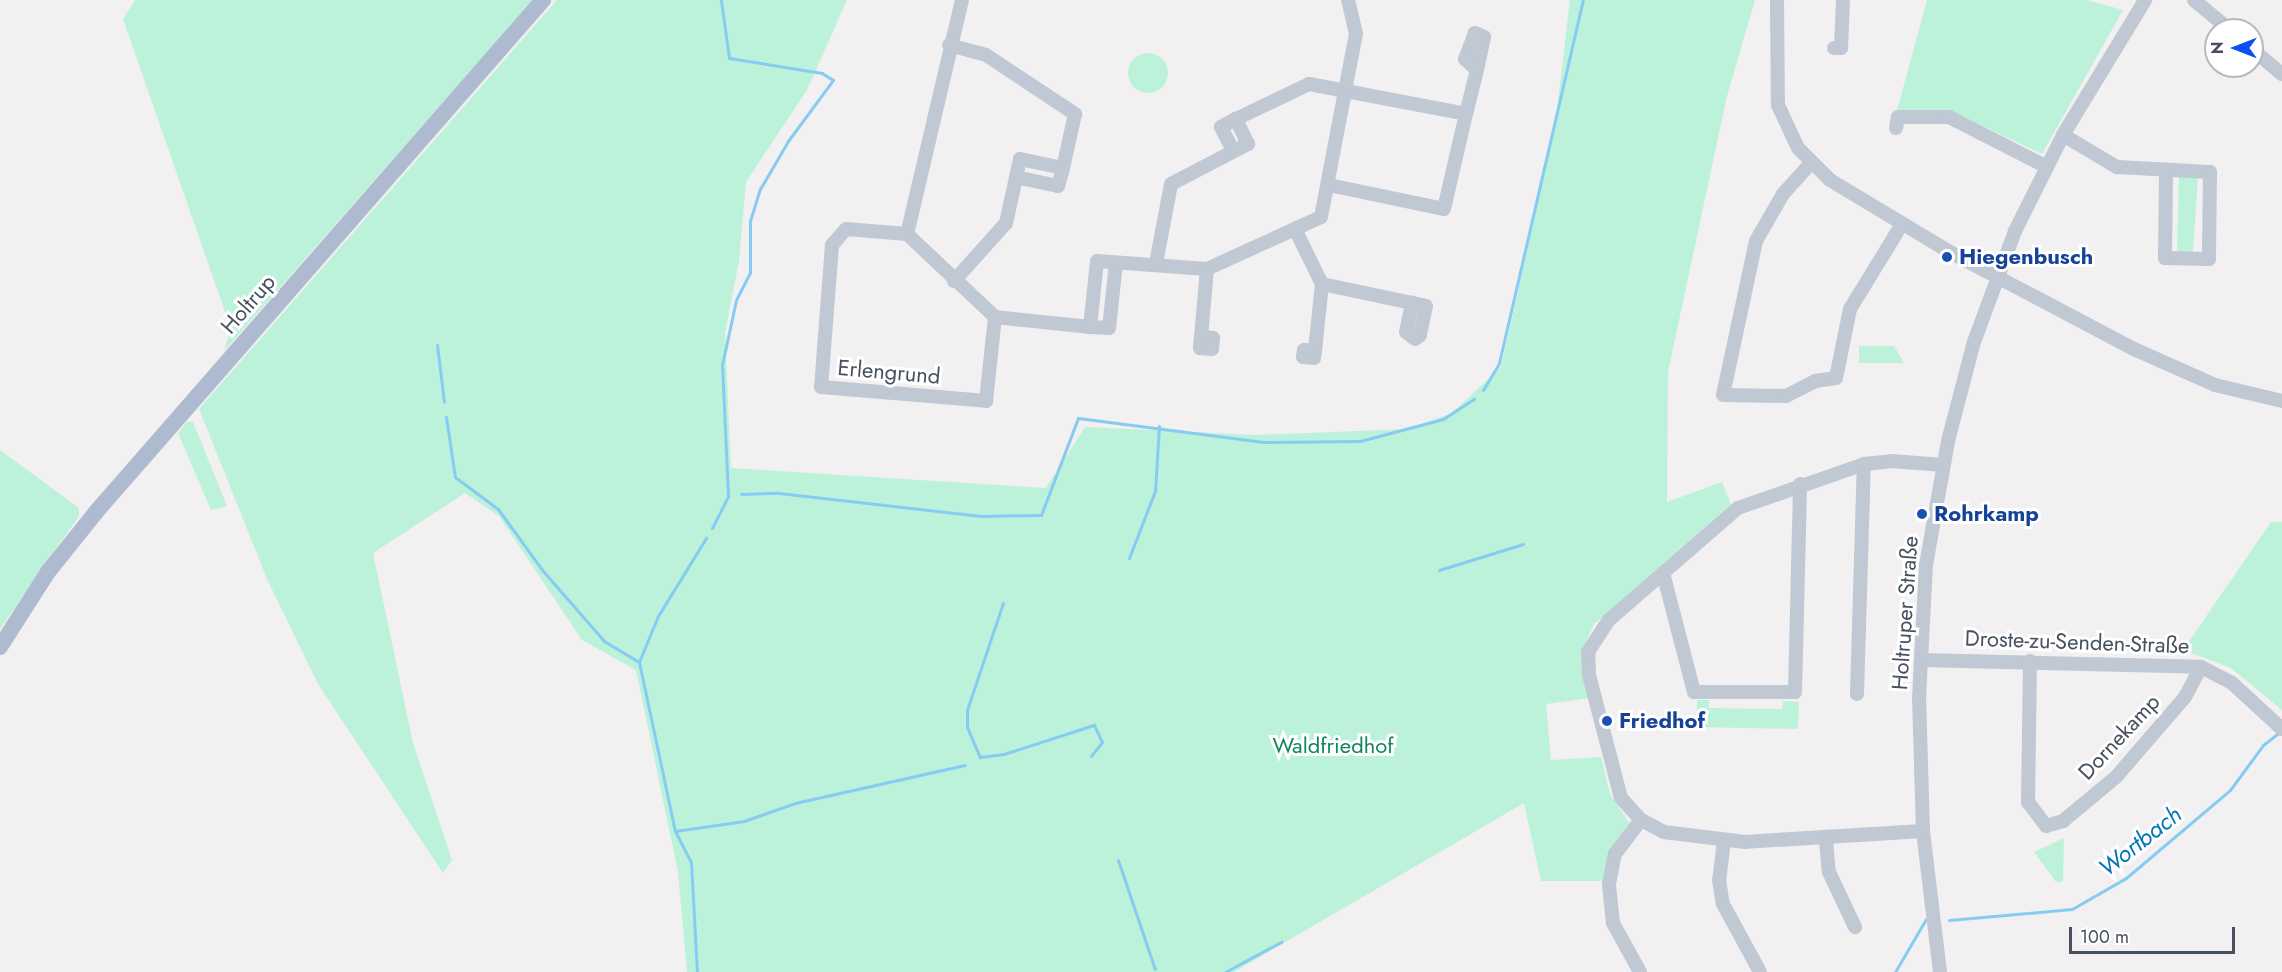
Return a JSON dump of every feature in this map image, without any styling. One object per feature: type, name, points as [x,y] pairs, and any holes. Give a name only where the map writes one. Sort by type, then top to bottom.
[{"type":"main road","name":"Holtrup","points":[[0,647],[48,572],[96,512],[543,0]]},
{"type":"street","points":[[962,0],[949,45],[907,234],[954,281],[995,317],[1109,328],[1116,263]]},
{"type":"street","points":[[1090,327],[1097,261],[1156,262],[1207,269],[1296,231],[1321,216],[1348,92],[1356,34],[1348,0]]},
{"type":"street","points":[[1777,0],[1776,94],[1787,129],[1811,163],[1902,224],[1996,276],[2190,375],[2282,401]]},
{"type":"street","points":[[1834,48],[1841,48],[1843,0]]},
{"type":"street","name":"Holtruper Straße","points":[[1940,972],[1923,831],[1921,660],[1926,565],[1943,465],[1972,349],[1996,276],[2063,135],[2145,0]]},
{"type":"street","points":[[2194,0],[2216,18]]},
{"type":"street","points":[[949,45],[986,55],[1075,114],[1063,168],[1020,159],[1006,224],[954,281]]},
{"type":"street","points":[[2264,59],[2282,74]]},
{"type":"street","points":[[1329,185],[1444,209],[1477,70]]},
{"type":"street","points":[[1156,262],[1172,184],[1248,144],[1236,119],[1309,84],[1466,114]]},
{"type":"street","points":[[1896,128],[1898,117],[1949,117],[2047,167]]},
{"type":"street","points":[[2063,135],[2117,167],[2210,172],[2209,259],[2165,258],[2166,171]]},
{"type":"street","points":[[1811,163],[1783,194],[1756,241],[1724,395],[1786,396],[1815,381],[1836,378],[1850,309],[1902,224]]},
{"type":"street","name":"Erlengrund","points":[[907,234],[846,229],[832,245],[820,387],[987,401],[995,317]]},
{"type":"street","points":[[1296,231],[1322,284],[1315,351]]},
{"type":"street","points":[[1201,337],[1207,269]]},
{"type":"street","points":[[1322,284],[1412,303]]},
{"type":"street","points":[[1923,831],[1826,840],[1724,841],[1664,832],[1641,820],[1621,798],[1589,675],[1588,652],[1598,631],[1738,508],[1800,484],[1864,464],[1891,461],[1943,465]]},
{"type":"street","points":[[1857,694],[1864,464]]},
{"type":"street","points":[[1663,573],[1694,692],[1795,692],[1800,484]]},
{"type":"street","name":"Droste-zu-Senden-Straße","points":[[1921,660],[2201,667],[2232,683],[2277,724]]},
{"type":"street","name":"Dornekamp","points":[[2030,661],[2028,802],[2046,826],[2063,821],[2116,777],[2185,697],[2201,667]]},
{"type":"street","points":[[1640,972],[1613,922],[1610,884],[1615,854],[1641,820]]},
{"type":"street","points":[[1826,840],[1829,872],[1855,927]]},
{"type":"street","points":[[1724,841],[1719,880],[1724,904],[1760,972]]},
{"type":"green space","points":[[135,0],[533,0],[224,351],[231,329],[123,19]]},
{"type":"green space","name":"Waldfriedhof","points":[[557,0],[847,0],[807,90],[746,182],[739,261],[725,333],[731,468],[1046,488],[1085,427],[1256,435],[1408,429],[1452,413],[1501,367],[1555,126],[1570,0],[1755,0],[1727,96],[1668,372],[1667,502],[1722,482],[1731,504],[1594,624],[1582,651],[1590,698],[1546,704],[1551,760],[1601,757],[1610,794],[1631,825],[1607,859],[1603,881],[1541,881],[1524,803],[1234,972],[687,972],[678,872],[636,670],[582,640],[499,516],[465,493],[373,553],[413,743],[452,860],[443,873],[318,684],[267,579],[199,409]]},
{"type":"green space","points":[[1927,0],[2087,0],[2123,10],[2042,154],[1949,110],[1896,114]]},
{"type":"green space","points":[[1148,53],[1162,59],[1168,73],[1162,87],[1148,93],[1134,87],[1128,73],[1134,59]]},
{"type":"green space","points":[[2179,174],[2198,175],[2193,254],[2177,251]]},
{"type":"green space","points":[[1859,346],[1894,346],[1904,363],[1859,363]]},
{"type":"green space","points":[[187,422],[193,422],[227,506],[211,510],[178,433]]},
{"type":"green space","points":[[0,450],[79,508],[79,516],[0,629]]},
{"type":"green space","points":[[2271,522],[2282,522],[2282,710],[2231,668],[2183,650]]},
{"type":"green space","points":[[1697,700],[1709,700],[1709,708],[1782,709],[1783,701],[1799,702],[1798,729],[1697,727]]},
{"type":"green space","points":[[2064,838],[2063,882],[2056,882],[2034,852]]},
{"type":"waterway","points":[[712,528],[728,496],[722,365],[736,300],[750,273],[750,221],[760,189],[788,141],[833,80],[822,73],[729,58],[721,0]]},
{"type":"waterway","points":[[1483,390],[1499,363],[1583,0]]},
{"type":"waterway","points":[[437,345],[444,402]]},
{"type":"waterway","points":[[741,494],[779,493],[981,516],[1041,515],[1078,418],[1263,442],[1360,441],[1443,419],[1474,399]]},
{"type":"waterway","points":[[446,417],[455,477],[498,509],[543,571],[604,641],[639,662],[675,831],[691,862],[697,972]]},
{"type":"waterway","points":[[1129,558],[1155,491],[1159,426]]},
{"type":"waterway","points":[[639,662],[658,616],[706,538]]},
{"type":"waterway","points":[[1439,570],[1523,544]]},
{"type":"waterway","points":[[1003,603],[967,710],[967,727],[980,757],[1004,754],[1094,725],[1102,742],[1091,756]]},
{"type":"waterway","name":"Wortbach","points":[[1949,920],[2072,909],[2126,878],[2230,790],[2263,745],[2281,731]]},
{"type":"waterway","points":[[675,831],[744,821],[795,803],[965,765]]},
{"type":"waterway","points":[[1118,860],[1155,969]]},
{"type":"waterway","name":"Wortbach","points":[[1895,972],[1926,919]]},
{"type":"waterway","points":[[1225,972],[1281,942]]},
{"type":"place","name":"Hiegenbusch","points":[[1947,257]]},
{"type":"place","name":"Rohrkamp","points":[[1922,514]]},
{"type":"place","name":"Friedhof","points":[[1607,721]]}]
